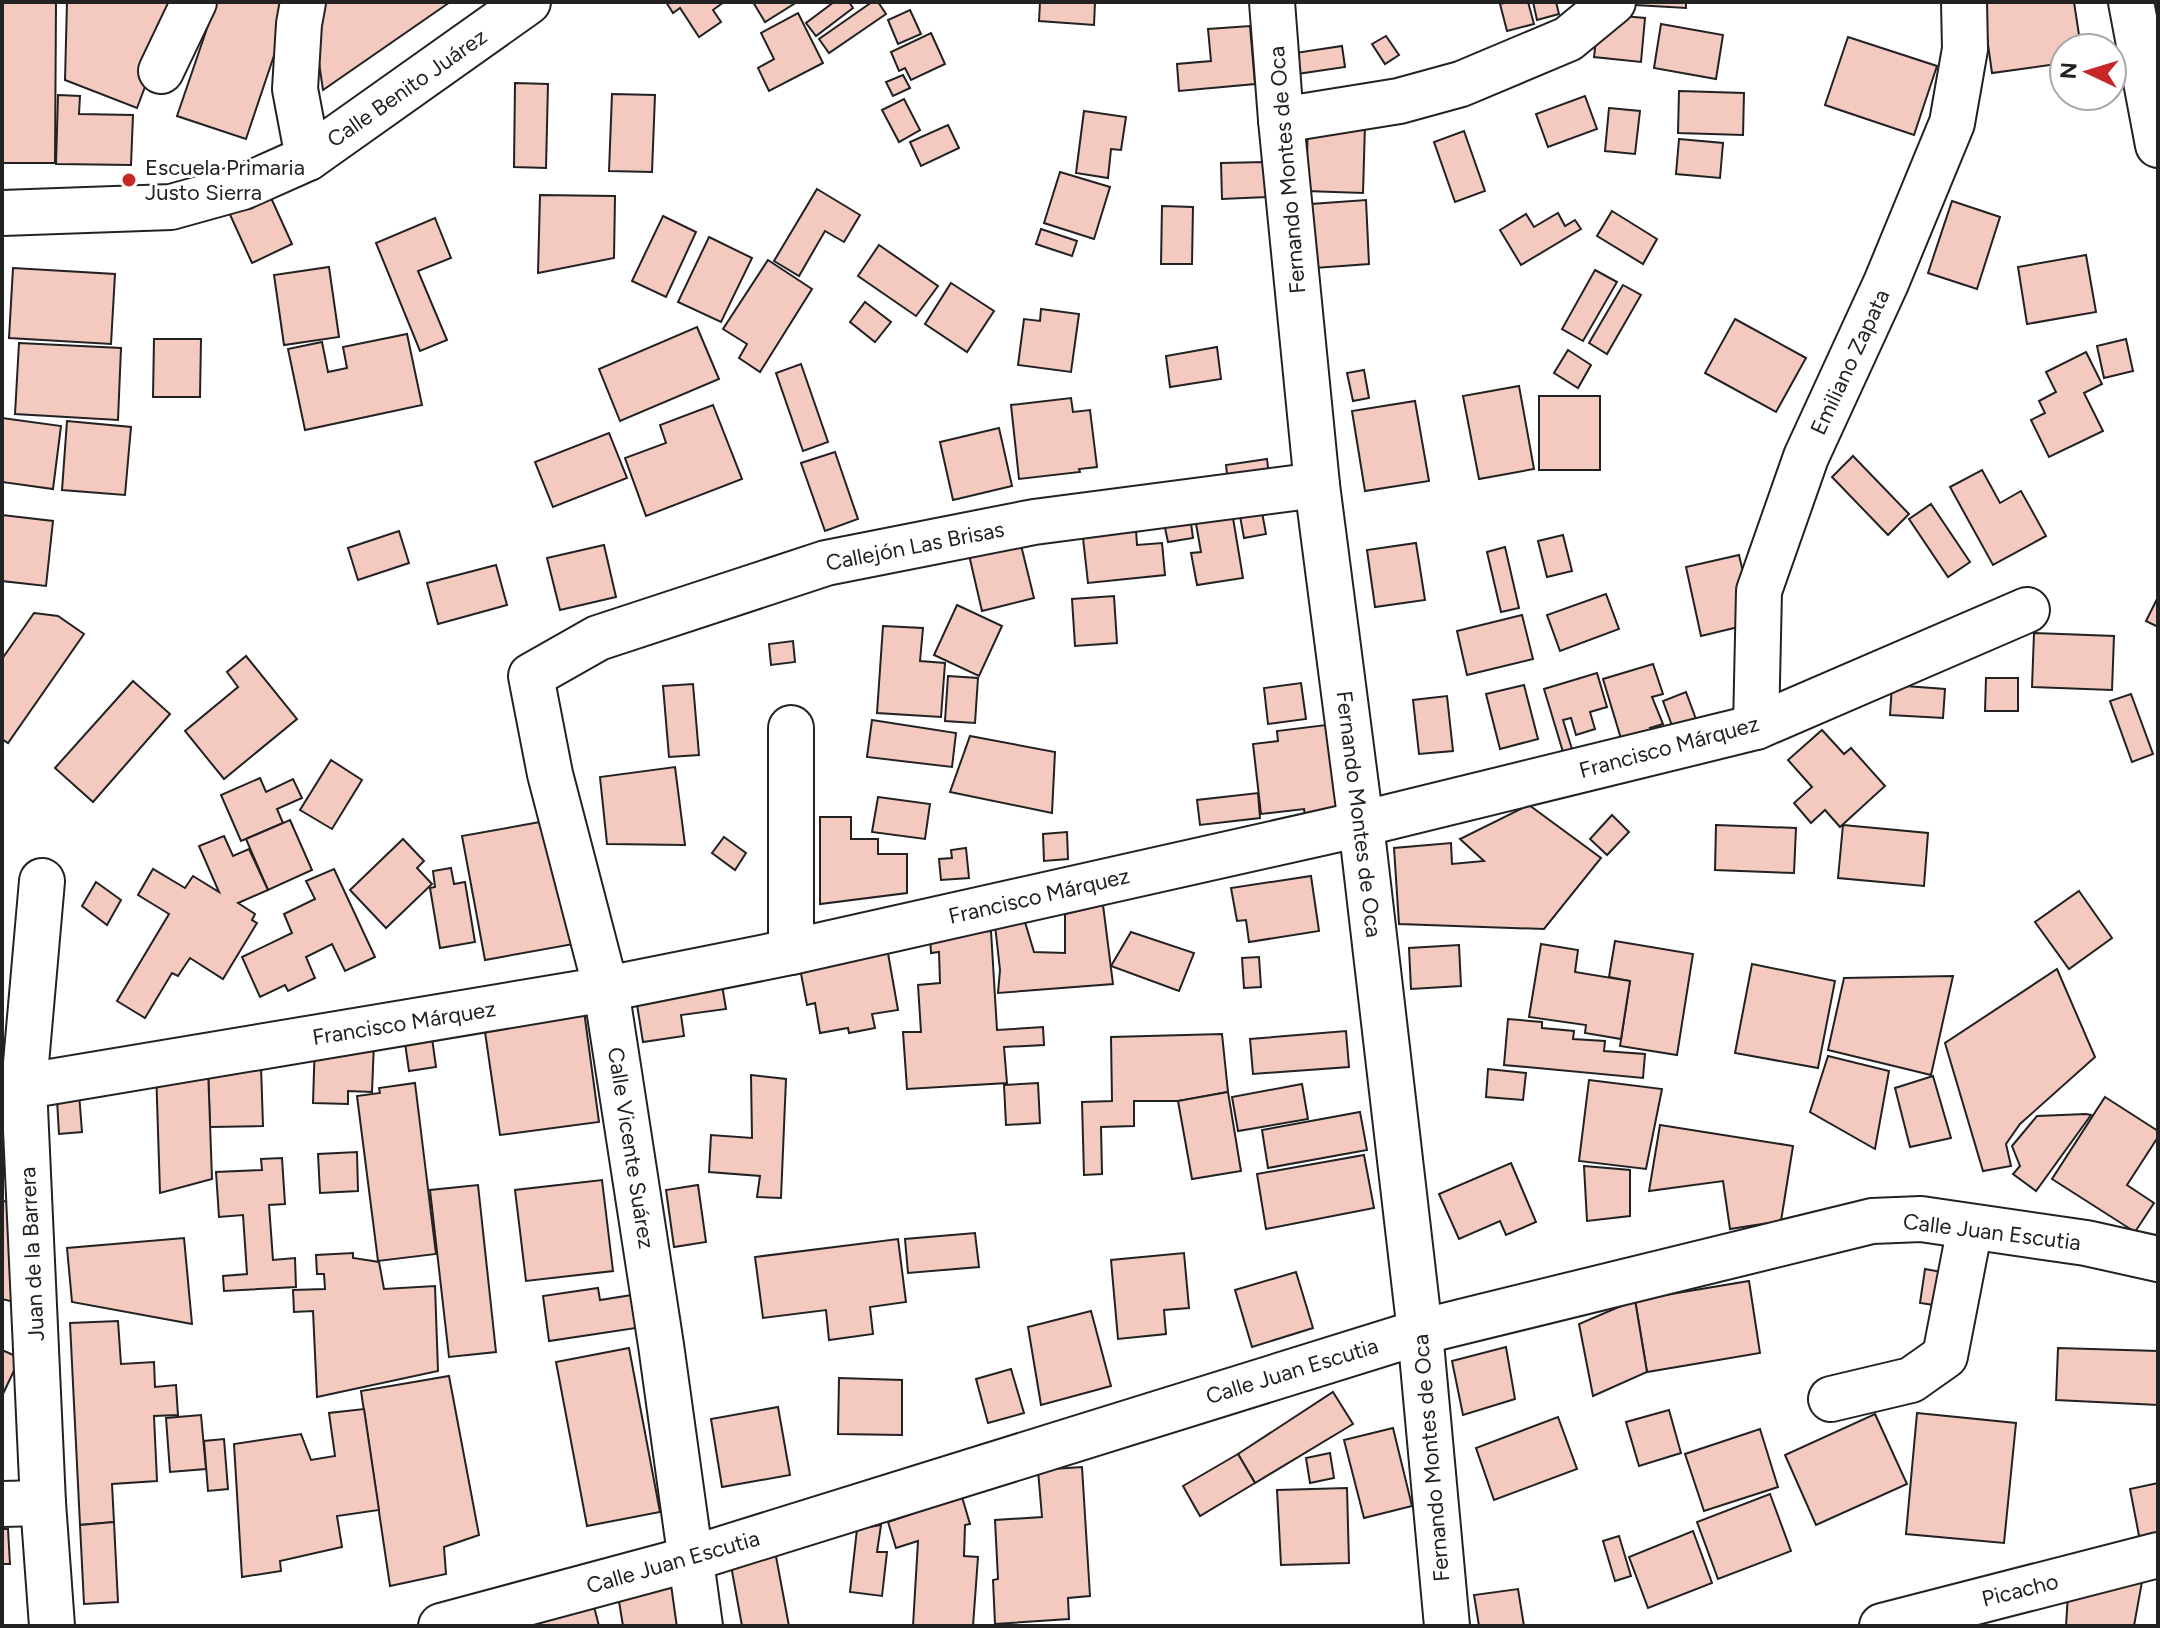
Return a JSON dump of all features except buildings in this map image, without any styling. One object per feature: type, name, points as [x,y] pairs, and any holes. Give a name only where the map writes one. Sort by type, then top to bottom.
[{"type":"street","points":[[161,71],[194,2]]},
{"type":"street","points":[[303,2],[295,89],[308,158]]},
{"type":"street","name":"Calle Benito Juárez","points":[[2,213],[171,207],[243,187],[308,158],[528,2]]},
{"type":"street","name":"Fernando Montes de Oca","points":[[1272,2],[1317,485],[1361,824],[1420,1332],[1447,1626]]},
{"type":"street","points":[[1281,120],[1399,101],[1461,84],[1568,39],[1613,2]]},
{"type":"street","name":"Emiliano Zapata","points":[[1756,727],[1759,591],[1806,457],[1886,283],[1952,123],[1965,49],[1964,2]]},
{"type":"street","points":[[2131,2],[2158,145]]},
{"type":"street","name":"Callejón Las Brisas","points":[[531,676],[598,638],[826,563],[1034,522],[1317,485]]},
{"type":"street","name":"Francisco Márquez","points":[[13,1088],[606,989],[791,952],[1361,824],[1756,727],[2027,610]]},
{"type":"street","name":"Calle Vicente Suárez","points":[[531,676],[550,774],[606,989],[661,1345],[700,1626]]},
{"type":"street","points":[[791,728],[791,952]]},
{"type":"street","name":"Juan de la Barrera","points":[[42,881],[13,1088],[22,1503],[52,1626]]},
{"type":"street","name":"Calle Juan Escutia","points":[[441,1626],[690,1559],[1420,1332],[1872,1221],[1921,1219],[2086,1243],[2158,1259]]},
{"type":"street","points":[[1831,1399],[1911,1380],[1945,1356],[1970,1227]]},
{"type":"street","name":"Picacho","points":[[1893,1624],[2158,1555]]},
{"type":"place","name":"Escuela Primaria Justo Sierra","points":[[129,180]]}]
